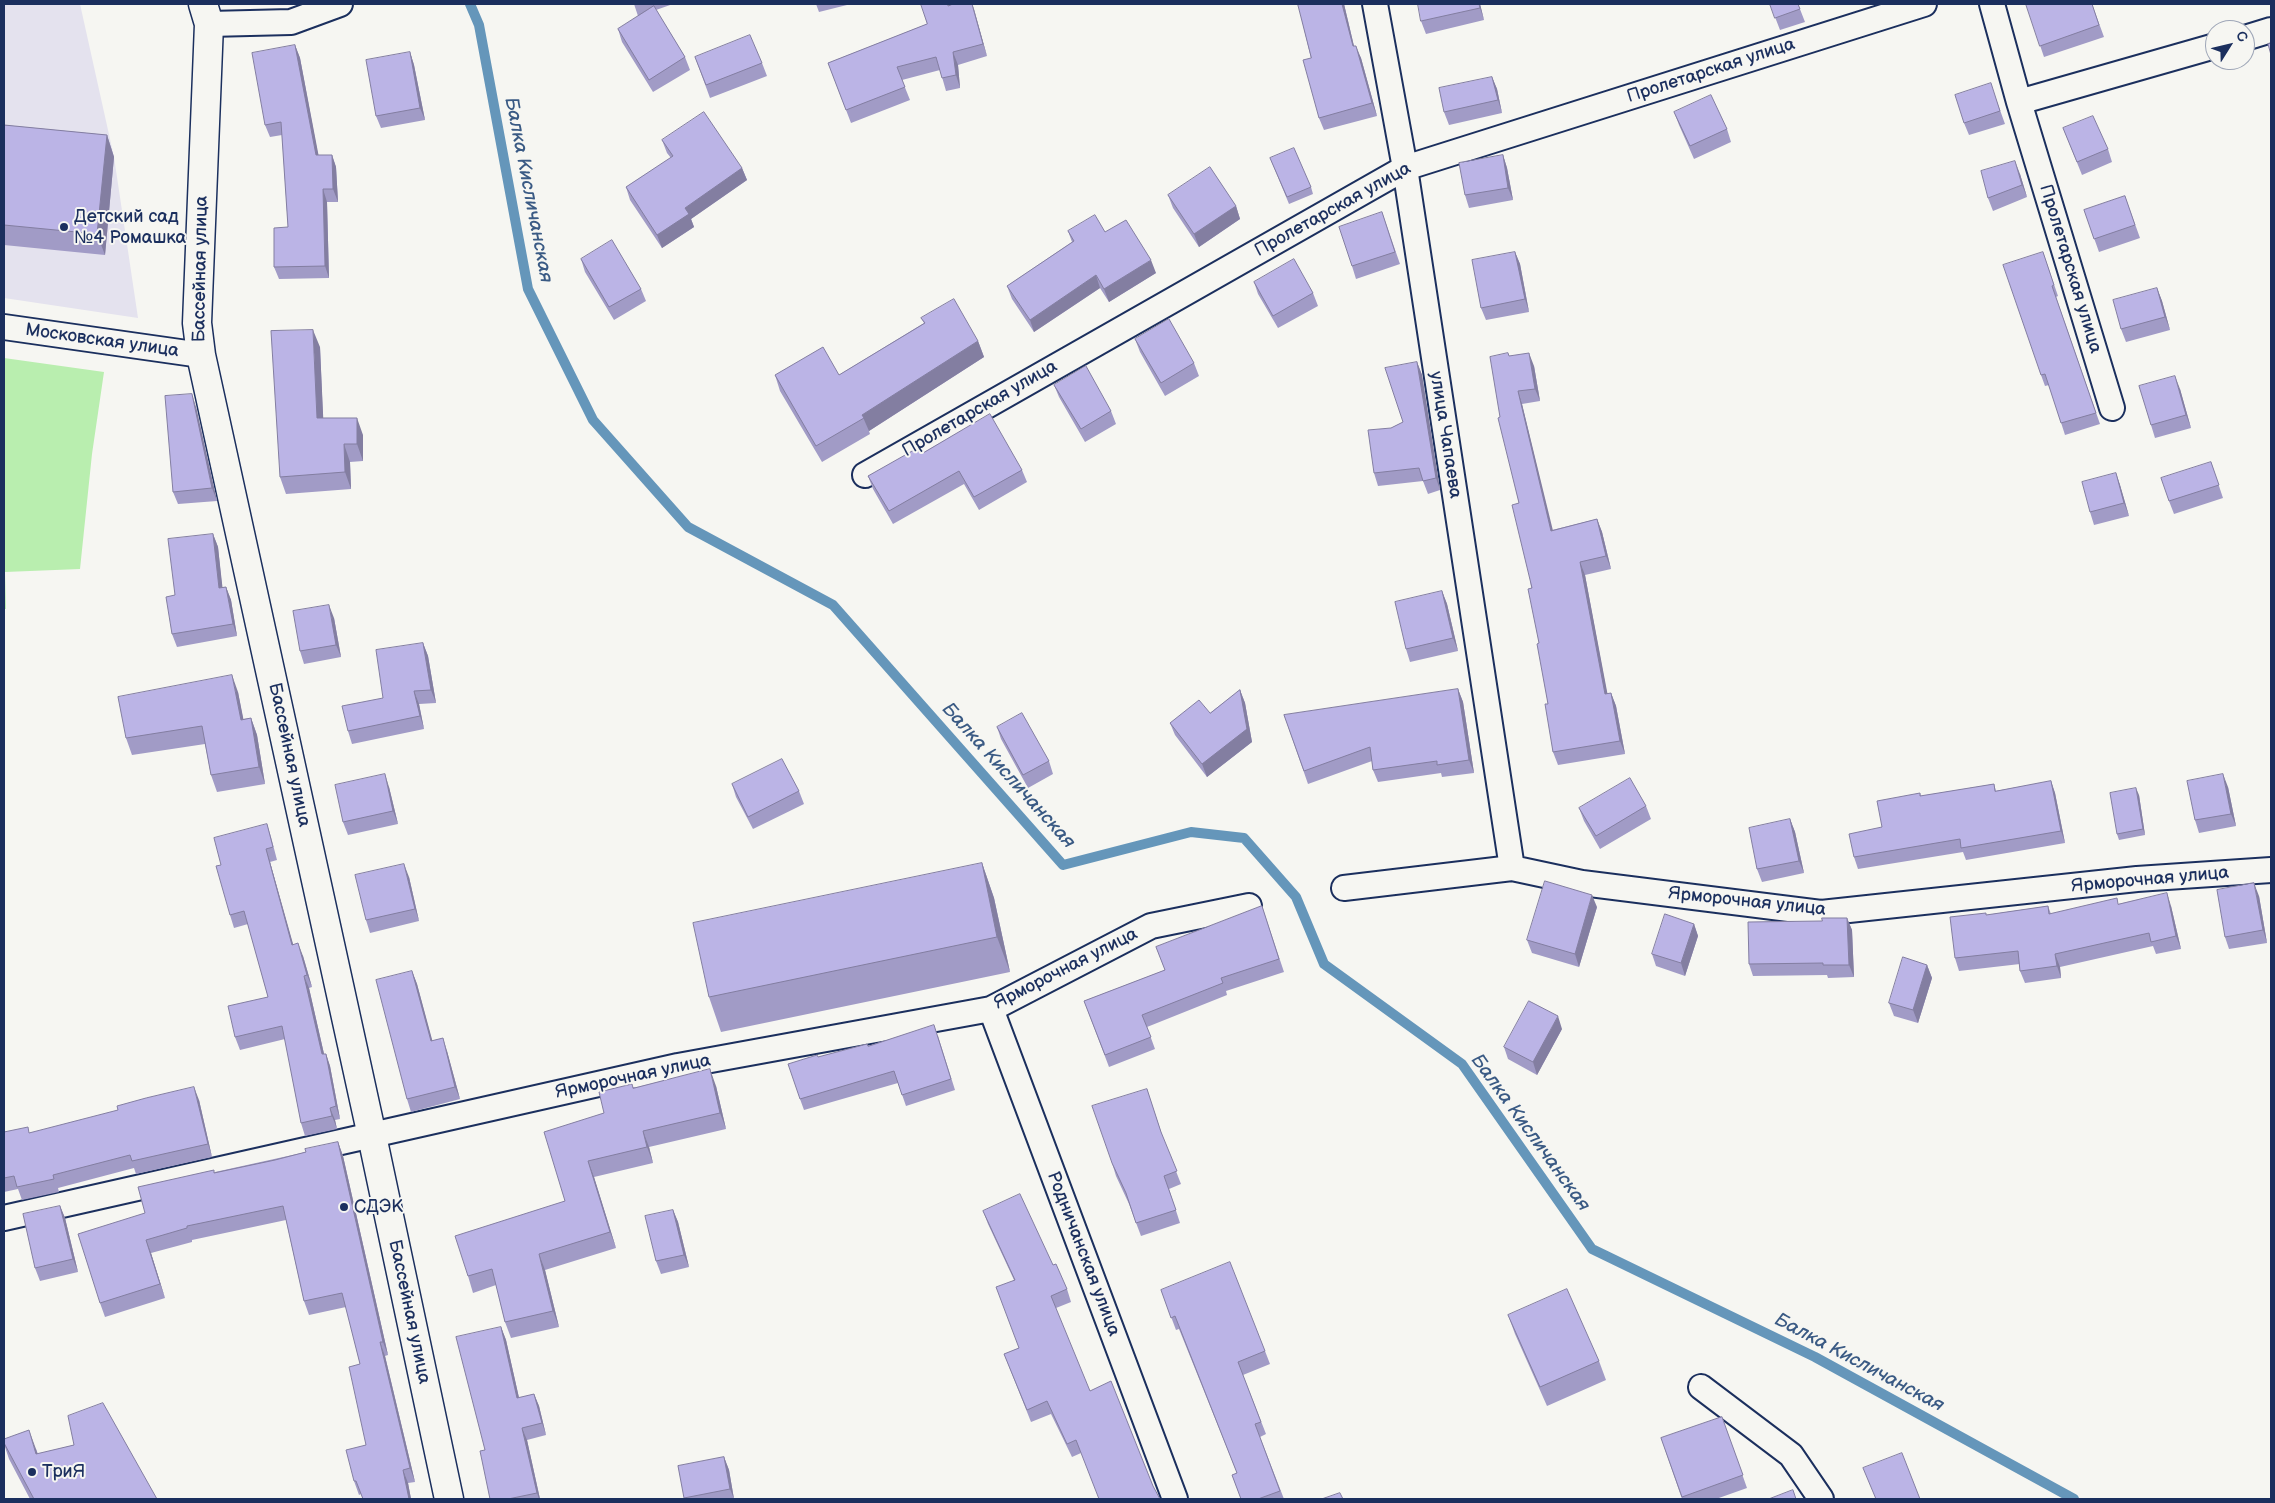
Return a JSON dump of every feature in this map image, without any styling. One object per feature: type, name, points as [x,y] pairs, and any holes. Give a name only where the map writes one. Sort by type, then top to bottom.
[{"type":"street","points":[[206,14],[292,22],[340,4]]},
{"type":"street","name":"улица Чапаева","points":[[1375,4],[1404,168],[1512,868]]},
{"type":"street","name":"Пролетарская улица","points":[[864,475],[1404,168],[1924,4]]},
{"type":"street","name":"Пролетарская улица","points":[[1992,4],[2019,102],[2112,408]]},
{"type":"street","name":"Бассейная улица","points":[[206,14],[197,323],[201,355],[372,1136],[449,1499]]},
{"type":"street","points":[[2255,35],[2271,30]]},
{"type":"street","points":[[2019,102],[2205,49]]},
{"type":"street","name":"Московская улица","points":[[4,327],[201,355]]},
{"type":"street","name":"Ярморочная улица","points":[[1344,888],[1512,868],[1582,883],[1821,912],[2137,880],[2271,870]]},
{"type":"street","name":"Ярморочная улица","points":[[4,1218],[678,1066],[991,1008],[1151,926],[1249,906]]},
{"type":"street","name":"Родничанская улица","points":[[991,1008],[1175,1499]]},
{"type":"street","points":[[1701,1387],[1792,1456],[1821,1499]]},
{"type":"shaded area","name":"Детский сад №4 Ромашка","points":[[4,4],[80,4],[114,157],[138,318],[4,298]]},
{"type":"green space","points":[[4,358],[104,372],[92,454],[80,569],[5,572],[6,609],[4,609]]},
{"type":"building","points":[[921,4],[948,4],[948,6],[953,4],[972,4],[983,44],[953,52],[956,75],[942,78],[936,57],[897,67],[905,87],[846,110],[828,63],[927,24]]},
{"type":"building","points":[[1298,4],[1342,4],[1353,46],[1356,46],[1372,103],[1319,118],[1303,60],[1311,58]]},
{"type":"building","points":[[1418,4],[1479,4],[1480,8],[1421,21]]},
{"type":"building","points":[[1770,4],[1798,4],[1800,9],[1775,18]]},
{"type":"building","points":[[2026,4],[2092,4],[2099,25],[2040,46]]},
{"type":"building","points":[[654,6],[685,57],[649,80],[618,29]]},
{"type":"building","points":[[750,35],[762,63],[706,85],[695,57]]},
{"type":"building","points":[[2271,43],[2271,55],[2268,44]]},
{"type":"building","points":[[295,45],[316,155],[332,155],[333,189],[323,189],[325,266],[274,267],[274,228],[288,227],[281,122],[265,125],[252,53]]},
{"type":"building","points":[[410,52],[420,108],[376,116],[366,60]]},
{"type":"building","points":[[1492,77],[1498,100],[1444,112],[1439,88]]},
{"type":"building","points":[[1991,83],[2000,111],[1964,123],[1955,95]]},
{"type":"building","points":[[1711,95],[1727,129],[1690,146],[1674,112]]},
{"type":"building","points":[[704,112],[742,168],[685,208],[689,214],[657,235],[626,187],[673,156],[662,140]]},
{"type":"building","points":[[2093,116],[2108,149],[2077,162],[2063,128]]},
{"type":"building","points":[[4,125],[107,135],[97,234],[4,225]]},
{"type":"building","points":[[1294,148],[1311,187],[1287,197],[1270,158]]},
{"type":"building","points":[[1503,155],[1508,188],[1465,195],[1459,163]]},
{"type":"building","points":[[2015,161],[2022,185],[1988,198],[1981,171]]},
{"type":"building","points":[[1210,167],[1236,206],[1194,234],[1168,195]]},
{"type":"building","points":[[2125,196],[2135,225],[2094,239],[2084,210]]},
{"type":"building","points":[[1382,212],[1395,252],[1352,266],[1339,227]]},
{"type":"building","points":[[1095,215],[1105,232],[1126,220],[1151,260],[1104,289],[1096,275],[1030,320],[1007,286],[1074,241],[1068,231]]},
{"type":"building","points":[[612,240],[641,289],[609,307],[581,259]]},
{"type":"building","points":[[1515,252],[1525,299],[1481,308],[1472,260]]},
{"type":"building","points":[[2043,252],[2054,285],[2052,286],[2096,413],[2061,423],[2045,374],[2041,375],[2003,265]]},
{"type":"building","points":[[1294,259],[1313,293],[1273,316],[1254,282]]},
{"type":"building","points":[[2157,288],[2165,317],[2121,329],[2113,300]]},
{"type":"building","points":[[954,299],[978,341],[862,415],[864,418],[816,446],[775,375],[823,347],[839,375],[925,323],[921,318]]},
{"type":"building","points":[[1169,319],[1194,363],[1161,383],[1135,339]]},
{"type":"building","points":[[313,330],[317,418],[357,418],[357,444],[344,444],[345,472],[280,477],[271,331]]},
{"type":"building","points":[[1508,353],[1509,356],[1529,353],[1535,389],[1518,391],[1551,531],[1597,519],[1606,556],[1580,562],[1605,694],[1611,693],[1620,741],[1553,752],[1545,704],[1548,704],[1537,644],[1539,643],[1528,589],[1532,588],[1512,505],[1519,503],[1498,418],[1500,417],[1490,357]]},
{"type":"building","points":[[1417,362],[1436,478],[1423,481],[1419,468],[1374,473],[1368,430],[1391,428],[1403,422],[1385,368]]},
{"type":"building","points":[[1086,366],[1111,411],[1081,429],[1054,385]]},
{"type":"building","points":[[2175,376],[2186,415],[2151,425],[2139,386]]},
{"type":"building","points":[[192,394],[212,488],[173,492],[165,396]]},
{"type":"building","points":[[990,414],[1022,470],[974,497],[959,471],[889,511],[868,476],[921,446],[924,452]]},
{"type":"building","points":[[2211,462],[2219,485],[2169,501],[2161,478]]},
{"type":"building","points":[[2116,473],[2124,503],[2090,512],[2082,482]]},
{"type":"building","points":[[213,534],[219,588],[226,587],[233,624],[172,634],[166,597],[175,595],[168,539]]},
{"type":"building","points":[[1442,591],[1453,638],[1406,649],[1395,602]]},
{"type":"building","points":[[329,605],[336,645],[300,651],[293,611]]},
{"type":"building","points":[[423,643],[431,690],[414,691],[420,716],[348,731],[342,706],[383,698],[376,650]]},
{"type":"building","points":[[232,675],[241,720],[251,718],[259,767],[211,775],[202,726],[126,738],[118,697]]},
{"type":"building","points":[[1458,689],[1469,760],[1437,765],[1437,761],[1373,770],[1370,747],[1304,771],[1284,715]]},
{"type":"building","points":[[1240,690],[1247,729],[1202,764],[1170,723],[1199,700],[1210,713]]},
{"type":"building","points":[[1022,713],[1049,761],[1023,775],[997,727]]},
{"type":"building","points":[[782,759],[799,791],[748,817],[732,784]]},
{"type":"building","points":[[385,774],[393,811],[343,822],[335,785]]},
{"type":"building","points":[[2223,774],[2231,814],[2195,820],[2187,781]]},
{"type":"building","points":[[1630,778],[1646,806],[1596,836],[1579,808]]},
{"type":"building","points":[[2051,781],[2061,831],[1961,848],[1960,839],[1854,857],[1849,834],[1882,827],[1877,801],[1920,793],[1920,796],[1994,784],[1995,791]]},
{"type":"building","points":[[2136,788],[2143,829],[2117,834],[2110,793]]},
{"type":"building","points":[[1790,819],[1799,861],[1757,869],[1749,828]]},
{"type":"building","points":[[267,824],[273,847],[266,849],[292,945],[298,943],[307,975],[304,976],[322,1054],[326,1054],[336,1106],[330,1108],[332,1116],[301,1123],[282,1026],[235,1037],[228,1006],[268,997],[244,911],[230,915],[216,866],[221,865],[214,838]]},
{"type":"building","points":[[982,863],[997,937],[709,997],[693,923]]},
{"type":"building","points":[[404,864],[415,909],[366,920],[355,875]]},
{"type":"building","points":[[1545,881],[1592,895],[1575,954],[1527,940]]},
{"type":"building","points":[[2254,883],[2263,930],[2225,937],[2217,890]]},
{"type":"building","points":[[2167,893],[2176,936],[2151,942],[2149,933],[2055,954],[2057,966],[2020,971],[2018,951],[1955,958],[1950,917],[1986,913],[1986,915],[2048,906],[2049,914],[2117,898],[2118,904]]},
{"type":"building","points":[[1262,906],[1279,959],[1221,978],[1223,983],[1142,1015],[1151,1037],[1105,1055],[1084,1001],[1165,970],[1156,947]]},
{"type":"building","points":[[1665,914],[1694,924],[1681,963],[1652,954]]},
{"type":"building","points":[[1822,918],[1847,918],[1849,965],[1823,965],[1823,963],[1749,964],[1748,922],[1822,921]]},
{"type":"building","points":[[1903,957],[1927,965],[1913,1010],[1889,1003]]},
{"type":"building","points":[[412,971],[431,1041],[443,1038],[455,1087],[407,1099],[376,980]]},
{"type":"building","points":[[1529,1001],[1558,1016],[1533,1062],[1504,1047]]},
{"type":"building","points":[[934,1025],[951,1079],[902,1095],[894,1071],[800,1099],[788,1064],[817,1055],[818,1057],[867,1044],[868,1046]]},
{"type":"building","points":[[710,1069],[720,1113],[643,1131],[647,1147],[588,1161],[610,1232],[539,1254],[553,1311],[505,1322],[492,1269],[468,1276],[455,1236],[565,1201],[544,1132],[604,1113],[599,1092],[632,1084],[633,1088]]},
{"type":"building","points":[[194,1087],[208,1144],[132,1161],[130,1155],[53,1175],[54,1179],[17,1187],[14,1176],[4,1178],[4,1132],[28,1127],[29,1133],[118,1110],[117,1106]]},
{"type":"building","points":[[1147,1089],[1161,1132],[1177,1171],[1164,1176],[1176,1210],[1136,1223],[1092,1106]]},
{"type":"building","points":[[338,1142],[383,1342],[380,1342],[410,1468],[403,1470],[409,1499],[363,1499],[356,1481],[354,1481],[346,1450],[366,1445],[349,1367],[360,1364],[342,1293],[304,1301],[283,1206],[187,1226],[187,1228],[146,1240],[160,1284],[100,1303],[78,1234],[145,1213],[138,1187],[214,1170],[214,1173],[275,1160],[306,1152],[305,1149]]},
{"type":"building","points":[[1020,1194],[1053,1265],[1056,1264],[1067,1289],[1051,1296],[1090,1391],[1111,1381],[1160,1499],[1099,1499],[1076,1440],[1067,1444],[1047,1401],[1027,1410],[1004,1354],[1019,1348],[996,1287],[1015,1280],[983,1211]]},
{"type":"building","points":[[60,1206],[73,1259],[35,1268],[23,1214]]},
{"type":"building","points":[[673,1210],[684,1255],[656,1261],[645,1216]]},
{"type":"building","points":[[1230,1262],[1265,1351],[1238,1362],[1261,1422],[1255,1424],[1280,1491],[1258,1499],[1241,1499],[1232,1475],[1237,1473],[1175,1316],[1171,1318],[1161,1290]]},
{"type":"building","points":[[1567,1289],[1599,1361],[1540,1387],[1508,1315]]},
{"type":"building","points":[[501,1327],[517,1398],[534,1394],[542,1423],[522,1428],[537,1493],[508,1499],[490,1499],[480,1451],[485,1450],[456,1337]]},
{"type":"building","points":[[103,1403],[157,1499],[34,1499],[4,1443],[4,1439],[29,1430],[36,1454],[74,1445],[68,1416]]},
{"type":"building","points":[[1722,1417],[1743,1475],[1682,1497],[1661,1438]]},
{"type":"building","points":[[1902,1453],[1920,1499],[1876,1499],[1863,1468]]},
{"type":"building","points":[[724,1457],[730,1489],[684,1498],[678,1466]]},
{"type":"building","points":[[1793,1490],[1796,1499],[1769,1499]]},
{"type":"building","points":[[1340,1493],[1343,1499],[1322,1499]]},
{"type":"waterway","name":"Балка Кисличанская","points":[[470,4],[479,25],[528,289],[593,420],[688,527],[833,605],[1063,865],[1191,832],[1244,838],[1296,897],[1324,964],[1462,1064],[1592,1249],[1815,1357],[2074,1499]]},
{"type":"place","name":"Детский сад №4 Ромашка","points":[[64,227]]},
{"type":"place","name":"СДЭК","points":[[344,1207]]},
{"type":"place","name":"ТриЯ","points":[[32,1472]]}]
